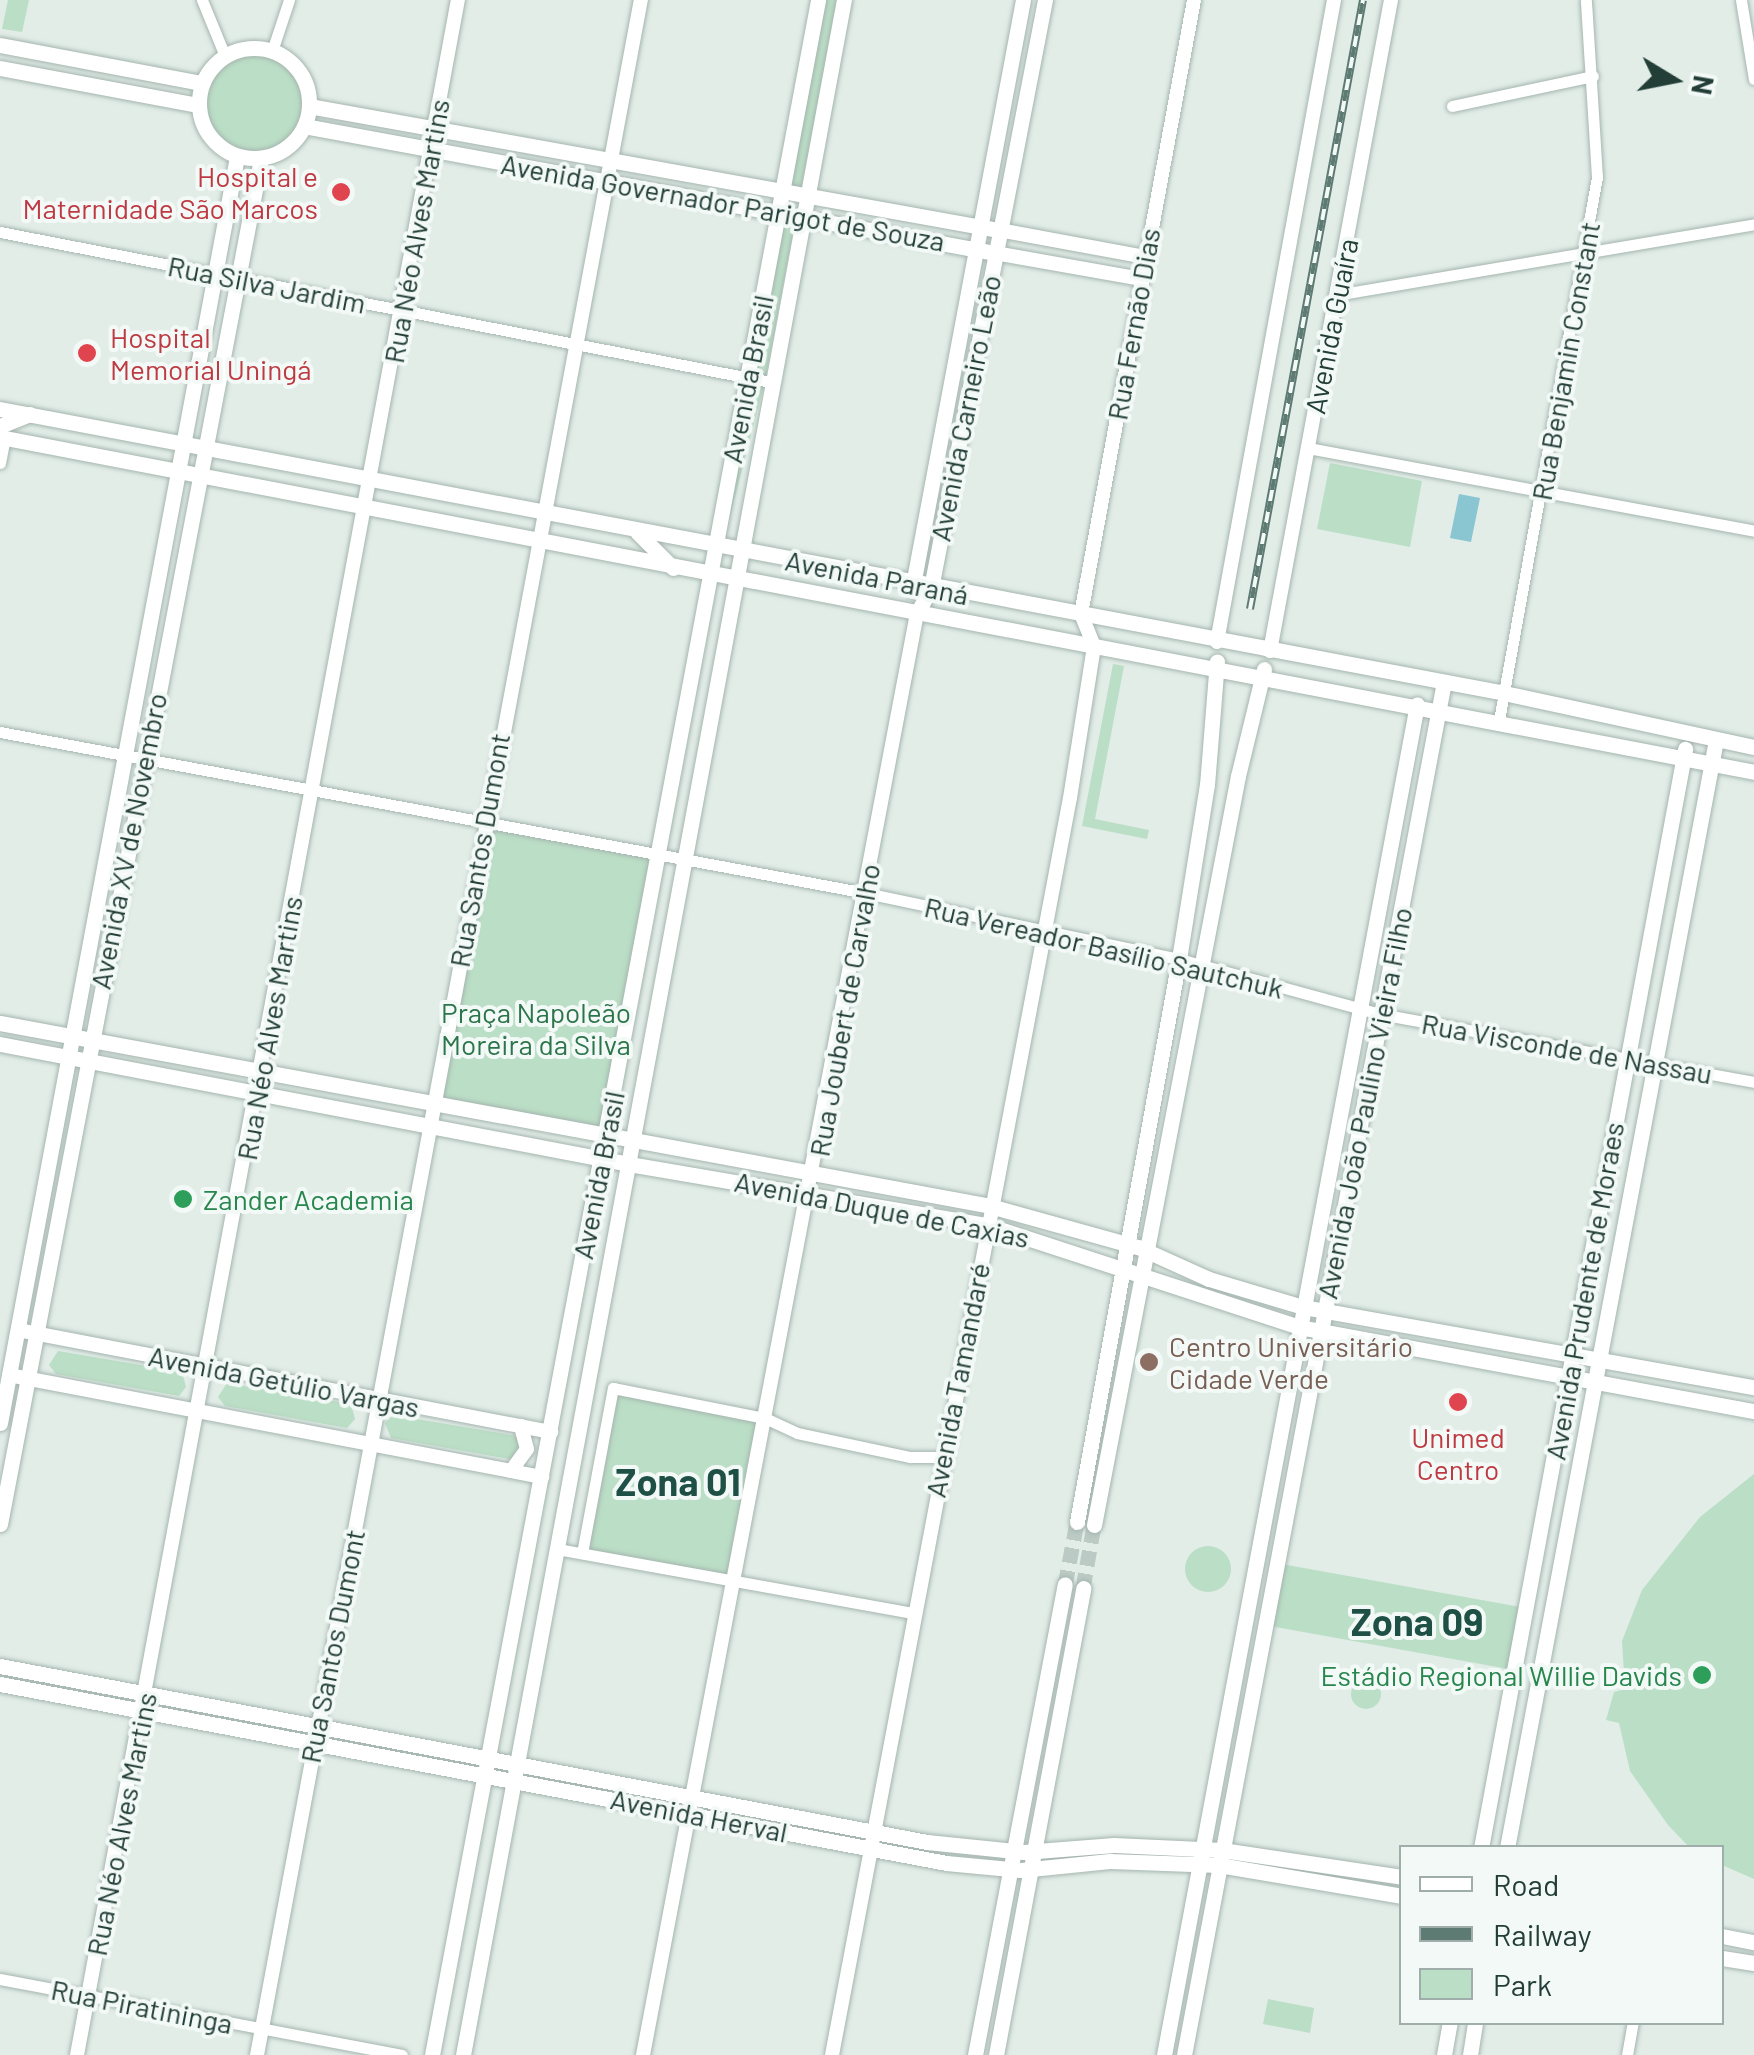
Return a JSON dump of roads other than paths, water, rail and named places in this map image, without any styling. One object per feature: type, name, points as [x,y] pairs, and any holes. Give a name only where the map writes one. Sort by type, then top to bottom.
[{"type":"main road","name":"Avenida Brasil","points":[[432,2055],[818,0]]},
{"type":"main road","name":"Avenida Brasil","points":[[463,2055],[629,1164],[738,550],[844,0]]},
{"type":"main road","name":"Avenida Carneiro Leão","points":[[917,613],[911,584],[1024,0]]},
{"type":"main road","name":"Avenida Carneiro Leão","points":[[917,613],[931,588],[1045,0]]},
{"type":"main road","points":[[0,45],[202,83]]},
{"type":"main road","points":[[248,48],[272,50],[300,72],[309,106],[304,126],[287,148],[260,159],[237,156],[214,142],[198,105],[202,83],[226,56],[248,48]]},
{"type":"main road","points":[[0,68],[198,105]]},
{"type":"main road","name":"Avenida Governador Parigot de Souza","points":[[309,106],[999,230]]},
{"type":"main road","points":[[1002,110],[1022,114]]},
{"type":"main road","name":"Avenida Governador Parigot de Souza","points":[[304,126],[996,252]]},
{"type":"main road","name":"Avenida XV de Novembro","points":[[0,1423],[237,156]]},
{"type":"main road","name":"Avenida XV de Novembro","points":[[0,1524],[260,159]]},
{"type":"main road","name":"Avenida Paraná","points":[[0,409],[248,460],[1444,682],[1754,747]]},
{"type":"main road","points":[[2,434],[30,414]]},
{"type":"main road","name":"Avenida Paraná","points":[[2,434],[199,479],[1320,685],[1754,772]]},
{"type":"main road","points":[[248,460],[280,494]]},
{"type":"main road","points":[[462,528],[500,506]]},
{"type":"main road","points":[[637,532],[672,568]]},
{"type":"main road","points":[[835,569],[856,602]]},
{"type":"main road","points":[[979,625],[1016,603]]},
{"type":"main road","points":[[1146,627],[1166,659]]},
{"type":"main road","points":[[1077,1522],[1179,960],[1218,667],[1217,642]]},
{"type":"main road","points":[[1094,1525],[1200,965],[1270,651]]},
{"type":"main road","points":[[1320,685],[1351,667]]},
{"type":"main road","name":"Avenida João Paulino Vieira Filho","points":[[1184,2055],[1444,682]]},
{"type":"main road","name":"Avenida João Paulino Vieira Filho","points":[[1164,2055],[1417,704]]},
{"type":"main road","points":[[1539,727],[1580,710]]},
{"type":"main road","name":"Avenida Prudente de Moraes","points":[[1482,1845],[1687,735]]},
{"type":"main road","name":"Avenida Prudente de Moraes","points":[[1508,1845],[1716,740]]},
{"type":"main road","name":"Avenida Duque de Caxias","points":[[0,1023],[990,1206],[1128,1244],[1209,1279],[1303,1307],[1754,1387]]},
{"type":"main road","points":[[0,1035],[24,1027]]},
{"type":"main road","name":"Avenida Duque de Caxias","points":[[0,1044],[601,1159],[987,1224],[1124,1264],[1243,1312],[1300,1327],[1754,1411]]},
{"type":"main road","points":[[163,1053],[191,1081]]},
{"type":"main road","points":[[322,1105],[357,1089]]},
{"type":"main road","points":[[504,1118],[536,1146]]},
{"type":"main road","points":[[718,1178],[763,1164]]},
{"type":"main road","points":[[884,1187],[920,1212]]},
{"type":"main road","points":[[1056,1243],[1088,1232]]},
{"type":"main road","points":[[1209,1279],[1243,1312]]},
{"type":"main road","points":[[975,2055],[1065,1585]]},
{"type":"main road","points":[[996,2055],[1083,1588]]},
{"type":"main road","name":"Avenida Herval","points":[[0,1666],[781,1814],[946,1863],[1032,1870],[1098,1862],[1198,1866],[1221,1858],[1399,1877]]},
{"type":"main road","points":[[56,1676],[73,1698]]},
{"type":"main road","name":"Avenida Herval","points":[[0,1684],[749,1825],[1016,1851],[1114,1846],[1201,1849],[1221,1858],[1399,1895]]},
{"type":"main road","points":[[208,1723],[240,1710]]},
{"type":"main road","points":[[400,1741],[426,1764]]},
{"type":"main road","points":[[595,1778],[622,1800]]},
{"type":"main road","points":[[749,1825],[781,1814]]},
{"type":"main road","points":[[928,1842],[946,1863]]},
{"type":"main road","points":[[1098,1862],[1114,1846]]},
{"type":"main road","points":[[1344,1868],[1358,1888]]},
{"type":"main road","points":[[1724,1936],[1754,1942]]},
{"type":"main road","points":[[1724,1958],[1754,1963]]},
{"type":"main road","points":[[1444,2055],[1449,2025]]},
{"type":"main road","points":[[1470,2055],[1475,2025]]},
{"type":"street","points":[[202,0],[226,56]]},
{"type":"street","points":[[272,50],[289,0]]},
{"type":"street","name":"Rua Néo Alves Martins","points":[[77,2055],[458,0]]},
{"type":"street","name":"Rua Santos Dumont","points":[[257,2055],[541,515],[641,0]]},
{"type":"street","name":"Rua Fernão Dias","points":[[1081,614],[1194,0]]},
{"type":"street","points":[[1217,642],[1334,0]]},
{"type":"street","name":"Avenida Guaíra","points":[[1270,651],[1391,0]]},
{"type":"street","name":"Rua Benjamin Constant","points":[[1499,720],[1600,156],[1586,0]]},
{"type":"street","points":[[1741,0],[1754,80]]},
{"type":"street","points":[[1452,106],[1593,76]]},
{"type":"street","points":[[1336,296],[1754,224]]},
{"type":"street","name":"Avenida Governador Parigot de Souza","points":[[999,230],[1146,257]]},
{"type":"street","name":"Rua Silva Jardim","points":[[0,232],[770,382]]},
{"type":"street","name":"Avenida Governador Parigot de Souza","points":[[996,252],[1141,279]]},
{"type":"street","points":[[0,464],[2,434]]},
{"type":"street","points":[[1308,448],[1754,531]]},
{"type":"street","name":"Rua Joubert de Carvalho","points":[[643,2055],[810,1196],[917,613]]},
{"type":"street","points":[[1081,614],[1094,646]]},
{"type":"street","name":"Avenida Tamandaré","points":[[832,2055],[990,1206],[1046,930],[1094,646]]},
{"type":"street","name":"Rua Vereador Basílio Sautchuk","points":[[0,732],[866,893],[1179,960],[1380,1014]]},
{"type":"street","name":"Rua Visconde de Nassau","points":[[1380,1014],[1754,1082]]},
{"type":"street","name":"Avenida Getúlio Vargas","points":[[18,1330],[551,1432]]},
{"type":"street","name":"Avenida Getúlio Vargas","points":[[9,1375],[542,1477]]},
{"type":"street","points":[[582,1552],[614,1388],[766,1418],[797,1433],[910,1458],[943,1456]]},
{"type":"street","points":[[511,1471],[527,1449],[522,1426]]},
{"type":"street","points":[[557,1549],[914,1613]]},
{"type":"street","name":"Rua Piratininga","points":[[0,1980],[402,2055]]},
{"type":"street","points":[[1628,2055],[1633,2025]]},
{"type":"water","points":[[1459,494],[1480,498],[1471,542],[1450,538]]},
{"type":"tunnel","points":[[1065,1585],[1077,1522]]},
{"type":"tunnel","points":[[1083,1588],[1094,1525]]},
{"type":"railway","points":[[1250,609],[1363,0]]},
{"type":"place","name":"Hospital e Maternidade São Marcos","points":[[341,192]]},
{"type":"place","name":"Hospital Memorial Uningá","points":[[87,353]]},
{"type":"place","name":"Zander Academia","points":[[183,1199]]},
{"type":"place","name":"Centro Universitário Cidade Verde","points":[[1149,1362]]},
{"type":"place","name":"Unimed Centro","points":[[1458,1402]]},
{"type":"place","name":"Estádio Regional Willie Davids","points":[[1702,1675]]},
{"type":"district","name":"Zona 01","points":[[678,1482]]},
{"type":"district","name":"Zona 09","points":[[1417,1622]]},
{"type":"park label","name":"Praça Napoleão Moreira da Silva","points":[[536,1028]]}]
